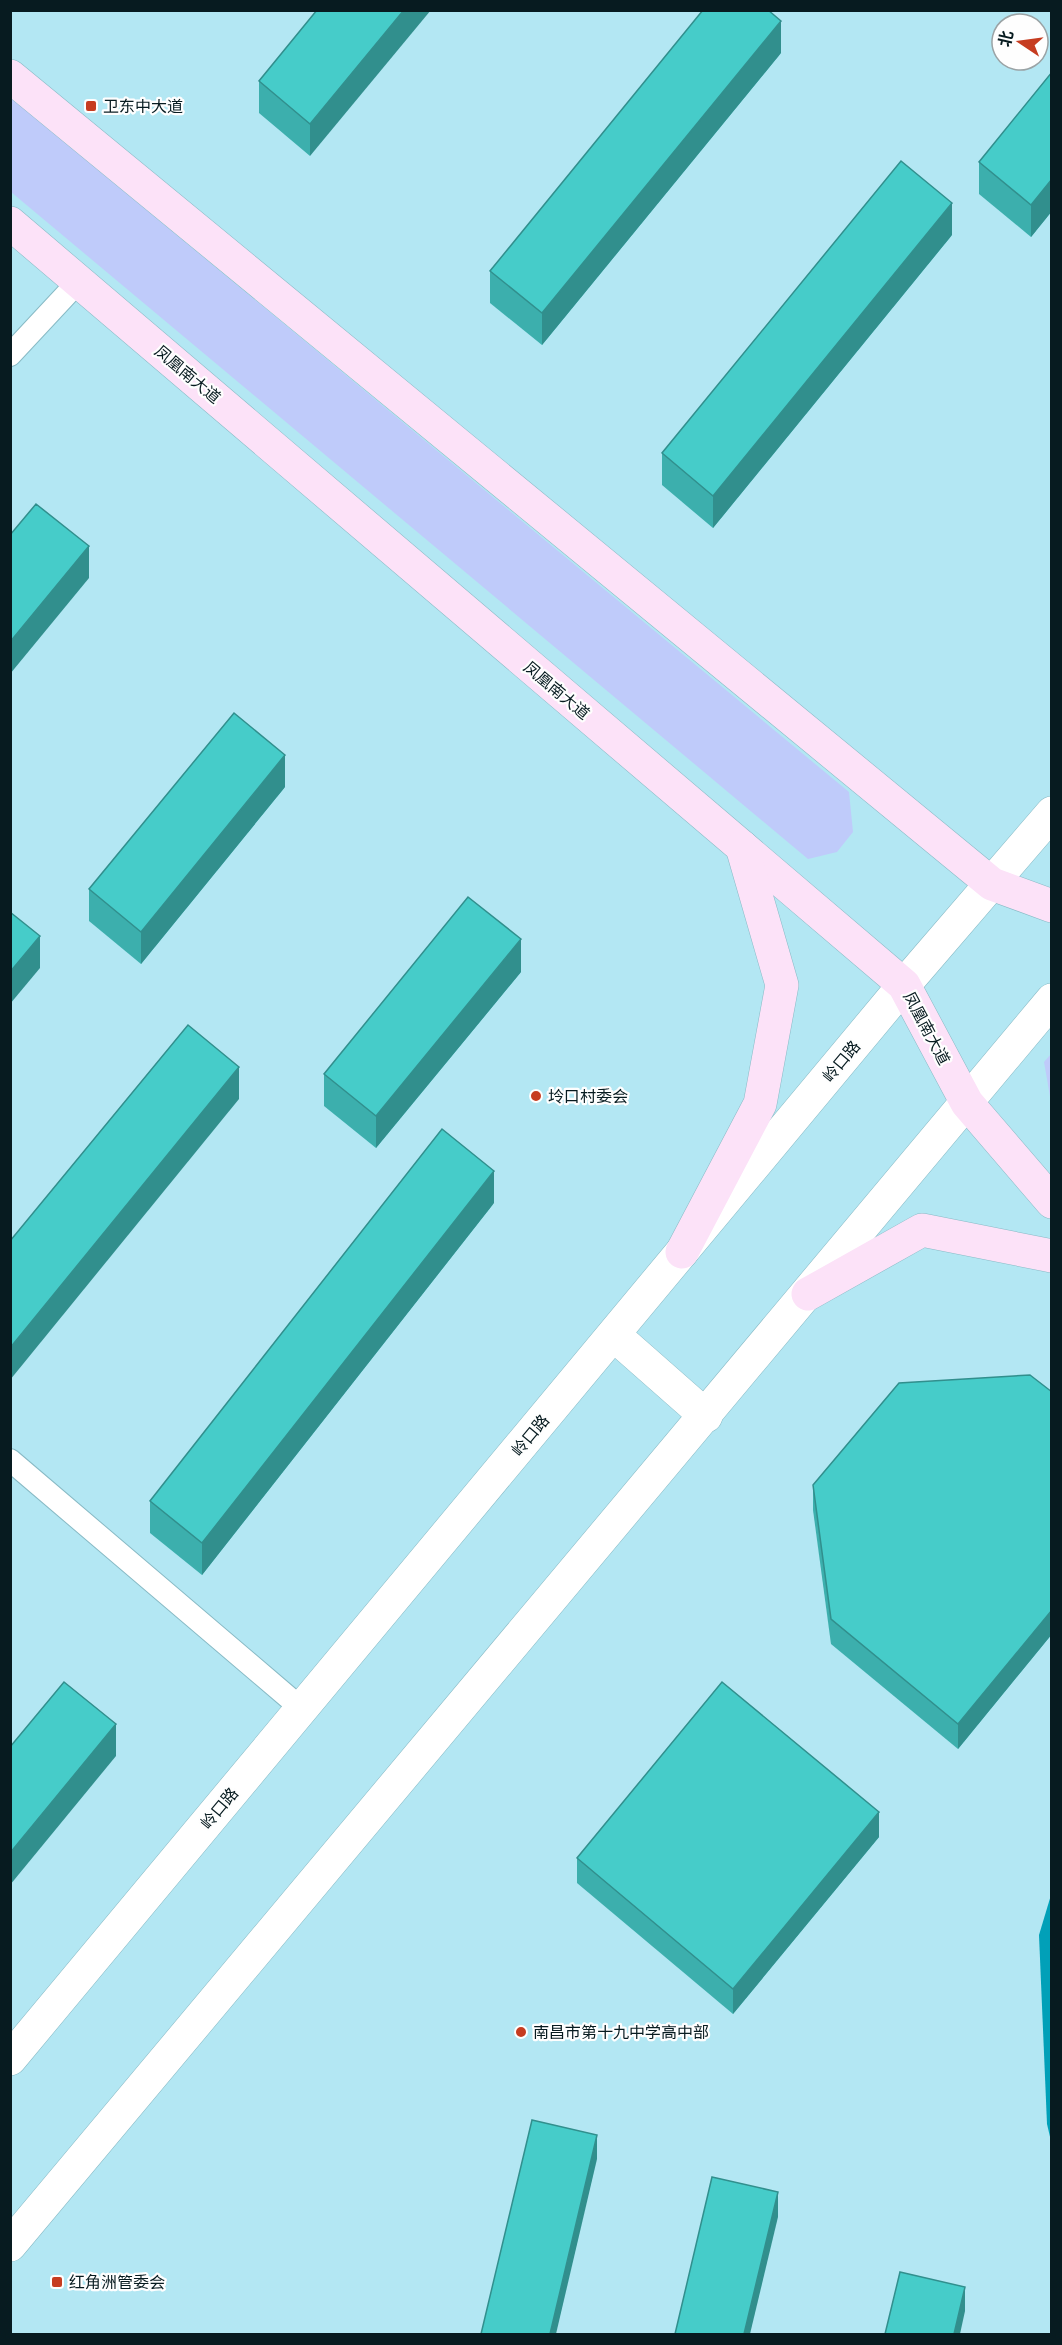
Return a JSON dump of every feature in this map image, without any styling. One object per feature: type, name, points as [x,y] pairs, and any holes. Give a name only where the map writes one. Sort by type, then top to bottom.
[{"type":"main road","points":[[10,76],[992,884],[1052,906]]},
{"type":"main road","name":"凤凰南大道","points":[[13,226],[904,985],[967,1103],[1052,1202]]},
{"type":"main road","points":[[682,1252],[760,1104],[782,985],[742,847]]},
{"type":"main road","points":[[808,1294],[921,1230],[1052,1256]]},
{"type":"street","name":"岭口路","points":[[10,2059],[904,985],[1052,813]]},
{"type":"street","points":[[10,2246],[1052,1000]]},
{"type":"street","points":[[614,1335],[706,1416]]},
{"type":"lane","points":[[10,355],[79,281]]},
{"type":"lane","points":[[10,1460],[302,1708]]},
{"type":"shaded area","points":[[10,97],[849,792],[853,832],[837,852],[808,859],[11,192]]},
{"type":"shaded area","points":[[1051,1054],[1051,1102],[1044,1062]]},
{"type":"shaded area","points":[[1051,1895],[1051,2141],[1047,2124],[1039,1935]]},
{"type":"building","points":[[317,10],[404,10],[310,124],[259,81]]},
{"type":"building","points":[[703,10],[768,10],[781,21],[542,313],[490,271]]},
{"type":"building","points":[[1052,72],[1052,179],[1031,205],[979,162]]},
{"type":"building","points":[[901,161],[952,203],[713,496],[662,453]]},
{"type":"building","points":[[36,504],[89,546],[10,642],[10,535]]},
{"type":"building","points":[[234,713],[285,755],[141,932],[89,889]]},
{"type":"building","points":[[468,897],[521,939],[376,1116],[324,1074]]},
{"type":"building","points":[[10,912],[40,936],[10,972]]},
{"type":"building","points":[[188,1025],[239,1067],[10,1348],[10,1241]]},
{"type":"building","points":[[442,1129],[494,1171],[202,1543],[150,1501]]},
{"type":"building","points":[[1030,1375],[1052,1392],[1052,1610],[958,1724],[831,1619],[813,1485],[899,1383]]},
{"type":"building","points":[[64,1682],[116,1724],[10,1853],[10,1747]]},
{"type":"building","points":[[722,1682],[879,1812],[733,1989],[577,1858]]},
{"type":"building","points":[[532,2120],[597,2135],[550,2334],[481,2334]]},
{"type":"building","points":[[712,2177],[778,2192],[744,2334],[675,2334]]},
{"type":"building","points":[[900,2272],[965,2287],[954,2334],[885,2334]]},
{"type":"place","name":"卫东中大道","points":[[91,106]]},
{"type":"place","name":"坽口村委会","points":[[536,1096]]},
{"type":"place","name":"南昌市第十九中学高中部","points":[[521,2032]]},
{"type":"place","name":"红角洲管委会","points":[[57,2282]]}]
